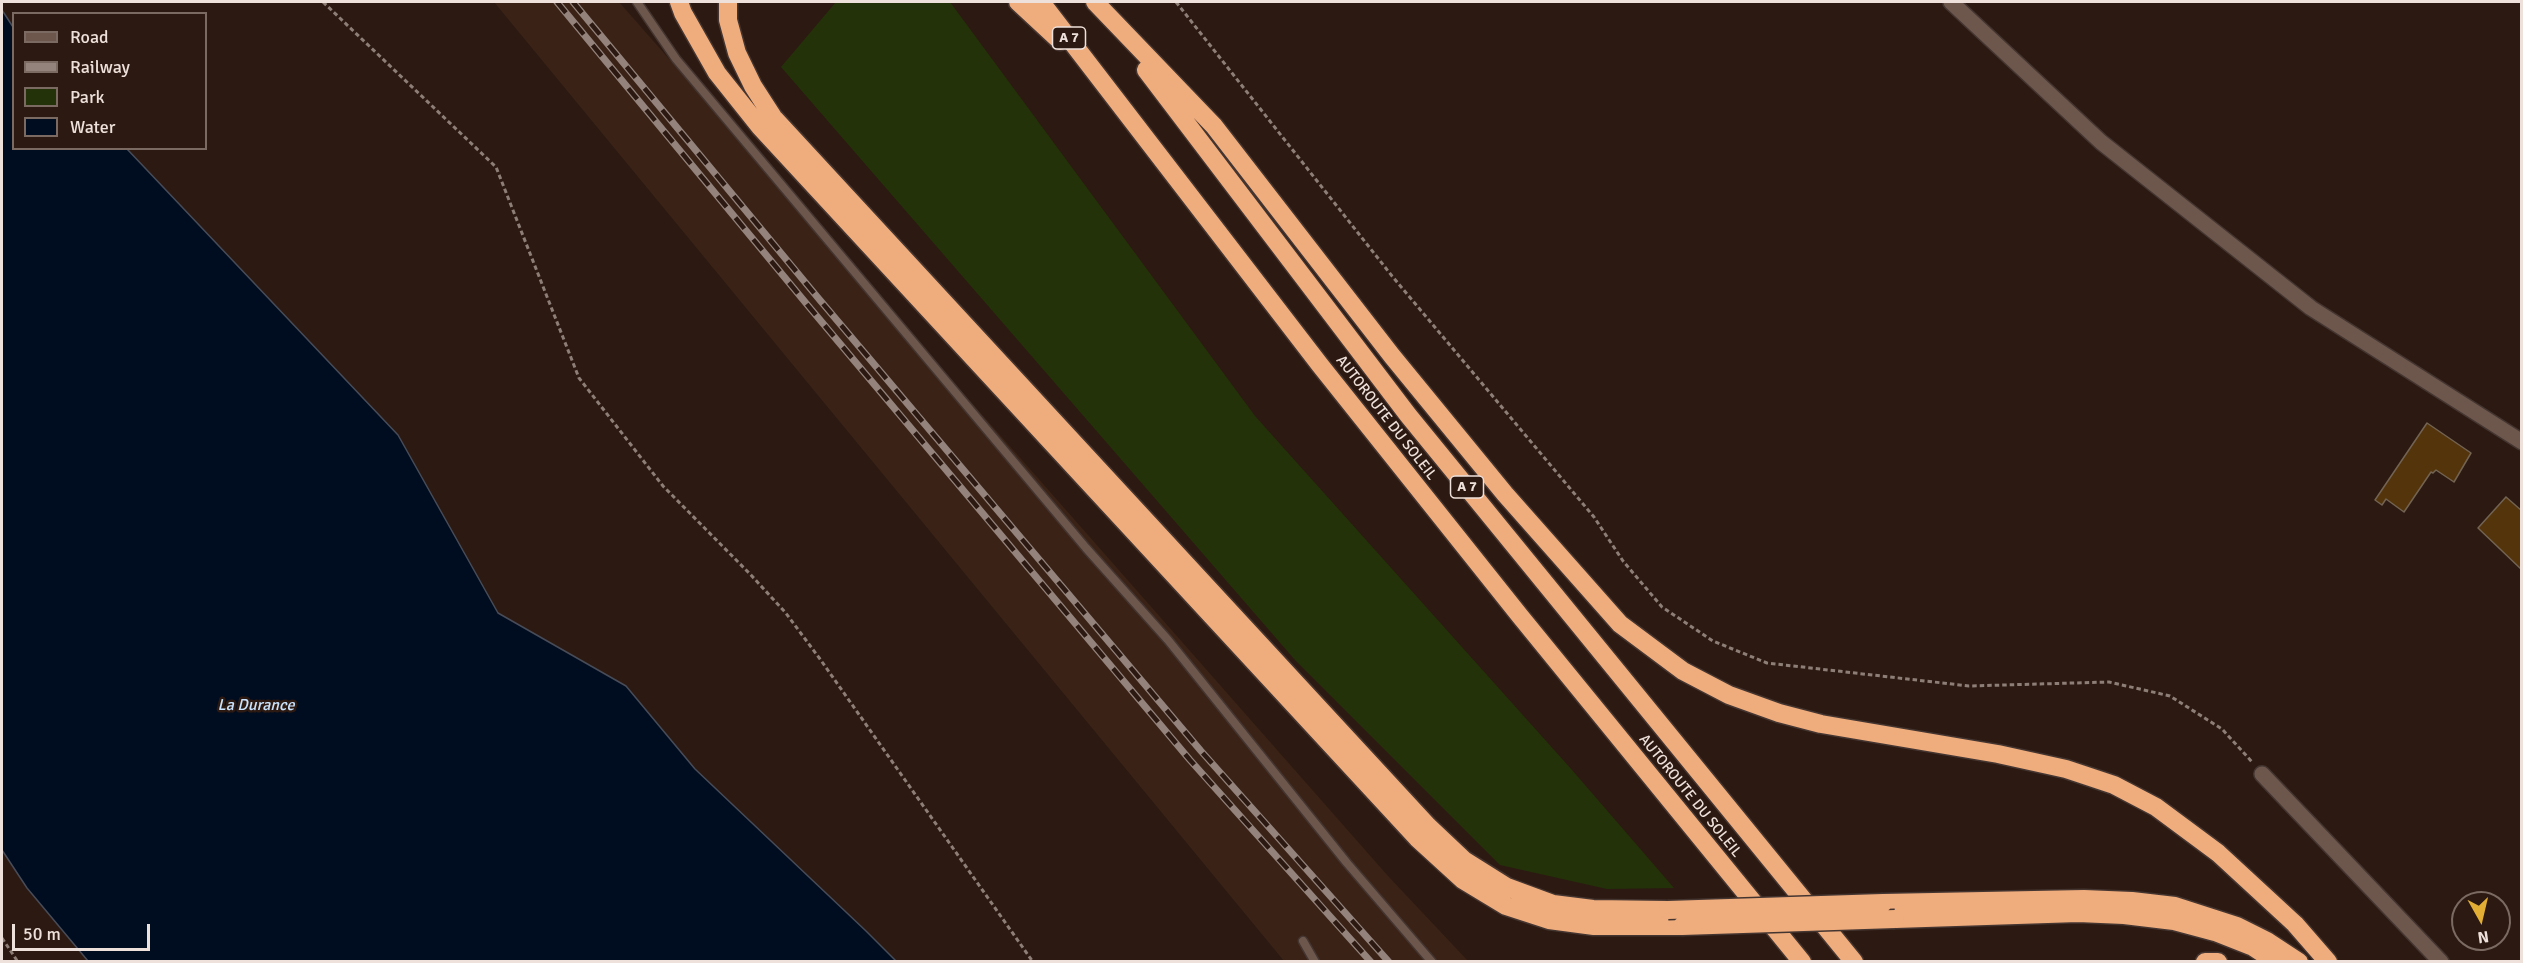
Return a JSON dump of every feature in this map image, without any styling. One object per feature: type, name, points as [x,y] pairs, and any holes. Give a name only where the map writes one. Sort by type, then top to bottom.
[{"type":"highway","points":[[679,2],[717,73],[760,127],[1417,838],[1463,880],[1506,906],[1549,920],[1594,926],[1682,926],[2078,913],[2134,916],[2174,921],[2215,932],[2253,947],[2276,962]]},
{"type":"highway","points":[[728,2],[728,20],[737,53],[753,86],[773,117],[1428,826],[1464,860],[1507,887],[1553,904],[1593,909],[1668,910],[2084,899],[2132,901],[2175,906],[2237,926],[2267,941],[2299,962]]},
{"type":"highway","points":[[1018,2],[1096,75]]},
{"type":"highway","name":"AUTOROUTE DU SOLEIL","points":[[1041,2],[1320,364],[1520,616],[1802,962]]},
{"type":"highway","points":[[1094,2],[1214,126],[1407,374],[1505,494],[1620,624],[1683,671],[1729,695],[1779,713],[1821,724],[2009,756],[2066,769],[2114,785],[2156,807],[2218,853],[2295,924],[2328,962]]},
{"type":"highway","name":"AUTOROUTE DU SOLEIL","points":[[1094,2],[1408,415],[1854,962]]},
{"type":"highway","points":[[2205,962],[2218,962]]},
{"type":"street","points":[[1951,2],[2101,142],[2311,308],[2522,442]]},
{"type":"street","points":[[2262,774],[2441,962]]},
{"type":"lane","points":[[637,2],[676,59],[1079,539],[1168,640],[1347,863],[1432,962]]},
{"type":"lane","points":[[1303,941],[1315,962]]},
{"type":"path","points":[[323,2],[496,167],[579,378],[663,486],[785,612],[1033,962]]},
{"type":"path","points":[[1176,2],[1392,276],[1594,517],[1623,561],[1662,607],[1713,641],[1767,663],[1969,686],[2109,682],[2170,696],[2222,729],[2262,774]]},
{"type":"path","points":[[2,938],[18,962]]},
{"type":"shaded area","points":[[494,2],[619,2],[1388,876],[1468,961],[1284,961]]},
{"type":"green space","points":[[836,2],[950,2],[1255,416],[1572,770],[1674,888],[1607,889],[1500,865],[1295,660],[781,67]]},
{"type":"water","name":"La Durance","points":[[2,10],[12,25],[12,150],[128,150],[398,435],[498,613],[626,686],[695,769],[896,961],[88,961],[27,888],[2,850]]},
{"type":"building","points":[[2427,423],[2471,453],[2454,482],[2436,470],[2431,472],[2404,512],[2386,499],[2382,505],[2375,500]]},
{"type":"building","points":[[2506,497],[2522,511],[2522,570],[2478,528]]},
{"type":"railway","points":[[557,2],[810,308],[1190,760],[1371,962]]},
{"type":"railway","points":[[573,2],[819,299],[1201,751],[1389,962]]}]
